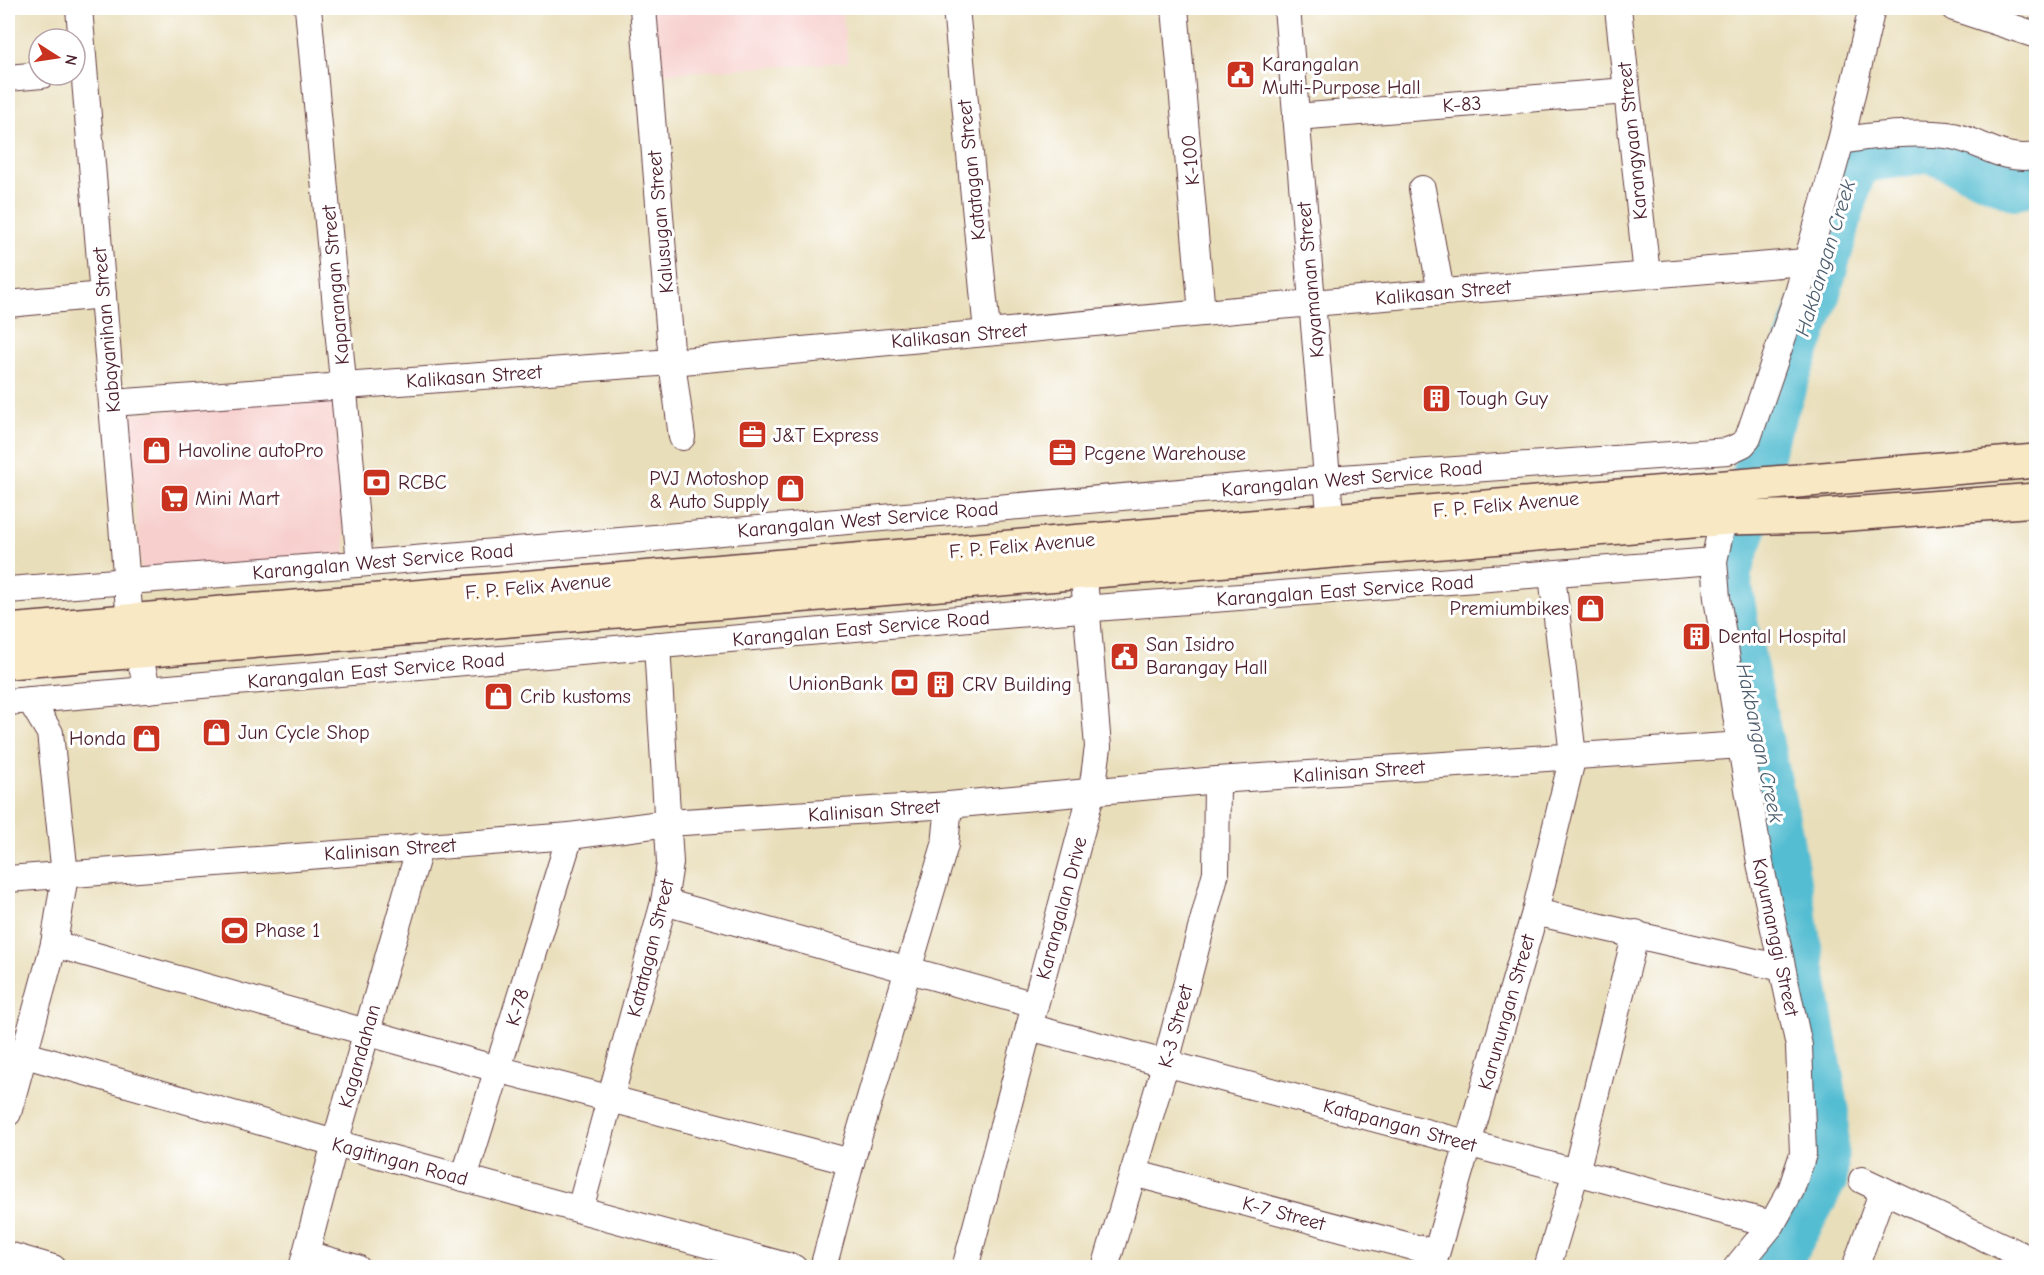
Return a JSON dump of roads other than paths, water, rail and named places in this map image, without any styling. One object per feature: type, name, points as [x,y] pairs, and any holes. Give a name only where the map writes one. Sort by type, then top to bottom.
[{"type":"main road","name":"F. P. Felix Avenue","points":[[8,662],[134,636],[1081,540],[1860,474],[2036,466]]},
{"type":"main road","points":[[1860,474],[1863,514]]},
{"type":"main road","name":"F. P. Felix Avenue","points":[[8,631],[134,636],[1083,574],[1727,518],[1863,514],[2037,500]]},
{"type":"street","name":"Kabayanihan Street","points":[[79,8],[79,27]]},
{"type":"street","name":"Kaparangan Street","points":[[308,8],[315,104],[327,193],[360,563]]},
{"type":"street","name":"Kalusugan Street","points":[[643,8],[672,362],[682,437]]},
{"type":"street","name":"Katatagan Street","points":[[956,8],[987,332]]},
{"type":"street","name":"K-100","points":[[1175,8],[1202,313]]},
{"type":"street","name":"Kayamanan Street","points":[[1287,8],[1334,552]]},
{"type":"street","name":"Karangyaan Street","points":[[1618,8],[1647,275]]},
{"type":"street","points":[[1728,451],[1743,444],[1748,438],[1798,293],[1841,141],[1872,8]]},
{"type":"street","points":[[1954,8],[2037,35]]},
{"type":"street","points":[[8,78],[27,76]]},
{"type":"street","name":"Kabayanihan Street","points":[[81,87],[103,295],[126,581],[134,636],[148,690]]},
{"type":"street","name":"K-83","points":[[1296,117],[1627,91]]},
{"type":"street","points":[[1841,141],[1870,135],[1948,135],[2008,156],[2037,156]]},
{"type":"street","points":[[1422,189],[1441,292]]},
{"type":"street","name":"Kalikasan Street","points":[[112,403],[672,362],[1312,303],[1805,262]]},
{"type":"street","points":[[8,304],[103,295]]},
{"type":"street","name":"Karangalan West Service Road","points":[[8,590],[360,563],[1328,479],[1728,451]]},
{"type":"street","name":"Kayumanggi Street","points":[[1728,451],[1731,486],[1727,518],[1714,561],[1717,598],[1760,863],[1799,1046],[1803,1154],[1791,1190],[1772,1224],[1736,1268]]},
{"type":"street","name":"Karangalan Drive","points":[[965,1268],[1092,791],[1098,747],[1081,540]]},
{"type":"street","name":"Karangalan East Service Road","points":[[19,701],[657,645],[1714,561]]},
{"type":"street","points":[[1551,575],[1573,756]]},
{"type":"street","name":"Katatagan Street","points":[[580,1209],[664,902],[670,864],[657,645]]},
{"type":"street","points":[[8,1113],[16,1052],[54,944],[65,875],[50,733],[19,701]]},
{"type":"street","name":"Kalinisan Street","points":[[8,879],[570,836],[668,823],[949,805],[1217,780],[1742,745]]},
{"type":"street","name":"Karunungan Street","points":[[1434,1260],[1535,912],[1573,756]]},
{"type":"street","name":"K-3 Street","points":[[1105,1268],[1166,1062],[1216,872],[1217,780]]},
{"type":"street","points":[[823,1268],[851,1162],[945,846],[949,805]]},
{"type":"street","name":"K-78","points":[[464,1178],[570,836]]},
{"type":"street","name":"Kagandahan","points":[[304,1261],[366,1032],[420,846]]},
{"type":"street","name":"Katapangan Street","points":[[664,902],[908,971],[1166,1062],[1772,1224]]},
{"type":"street","points":[[1535,912],[1636,933],[1782,968]]},
{"type":"street","points":[[1547,1268],[1576,1172],[1636,933]]},
{"type":"street","points":[[54,944],[497,1069],[851,1162]]},
{"type":"street","name":"Kagitingan Road","points":[[16,1052],[335,1143],[794,1268]]},
{"type":"street","name":"K-7 Street","points":[[1133,1173],[1434,1260]]},
{"type":"street","points":[[1855,1268],[1872,1185],[2037,1262]]},
{"type":"street","points":[[8,1256],[53,1268]]},
{"type":"street","points":[[304,1261],[357,1268]]},
{"type":"waterway","name":"Hakbangan Creek","points":[[1769,1268],[1786,1247],[1824,1178],[1825,1108],[1779,834],[1735,627],[1727,573],[1747,517],[1763,441],[1816,295],[1855,160],[1931,149],[2015,186],[2036,179]]},
{"type":"place","name":"Karangalan Multi-Purpose Hall","points":[[1241,75]]},
{"type":"place","name":"Tough Guy","points":[[1436,398]]},
{"type":"place","name":"J&T Express","points":[[752,435]]},
{"type":"place","name":"Havoline autoPro","points":[[157,450]]},
{"type":"place","name":"Pcgene Warehouse","points":[[1063,453]]},
{"type":"place","name":"RCBC","points":[[377,482]]},
{"type":"place","name":"PVJ Motoshop & Auto Supply","points":[[790,489]]},
{"type":"place","name":"Mini Mart","points":[[174,498]]},
{"type":"place","name":"Premiumbikes","points":[[1590,608]]},
{"type":"place","name":"Dental Hospital","points":[[1697,636]]},
{"type":"place","name":"San Isidro Barangay Hall","points":[[1125,656]]},
{"type":"place","name":"UnionBank","points":[[904,683]]},
{"type":"place","name":"CRV Building","points":[[941,684]]},
{"type":"place","name":"Crib kustoms","points":[[499,696]]},
{"type":"place","name":"Jun Cycle Shop","points":[[217,732]]},
{"type":"place","name":"Honda","points":[[147,738]]},
{"type":"place","name":"Phase 1","points":[[234,930]]}]
